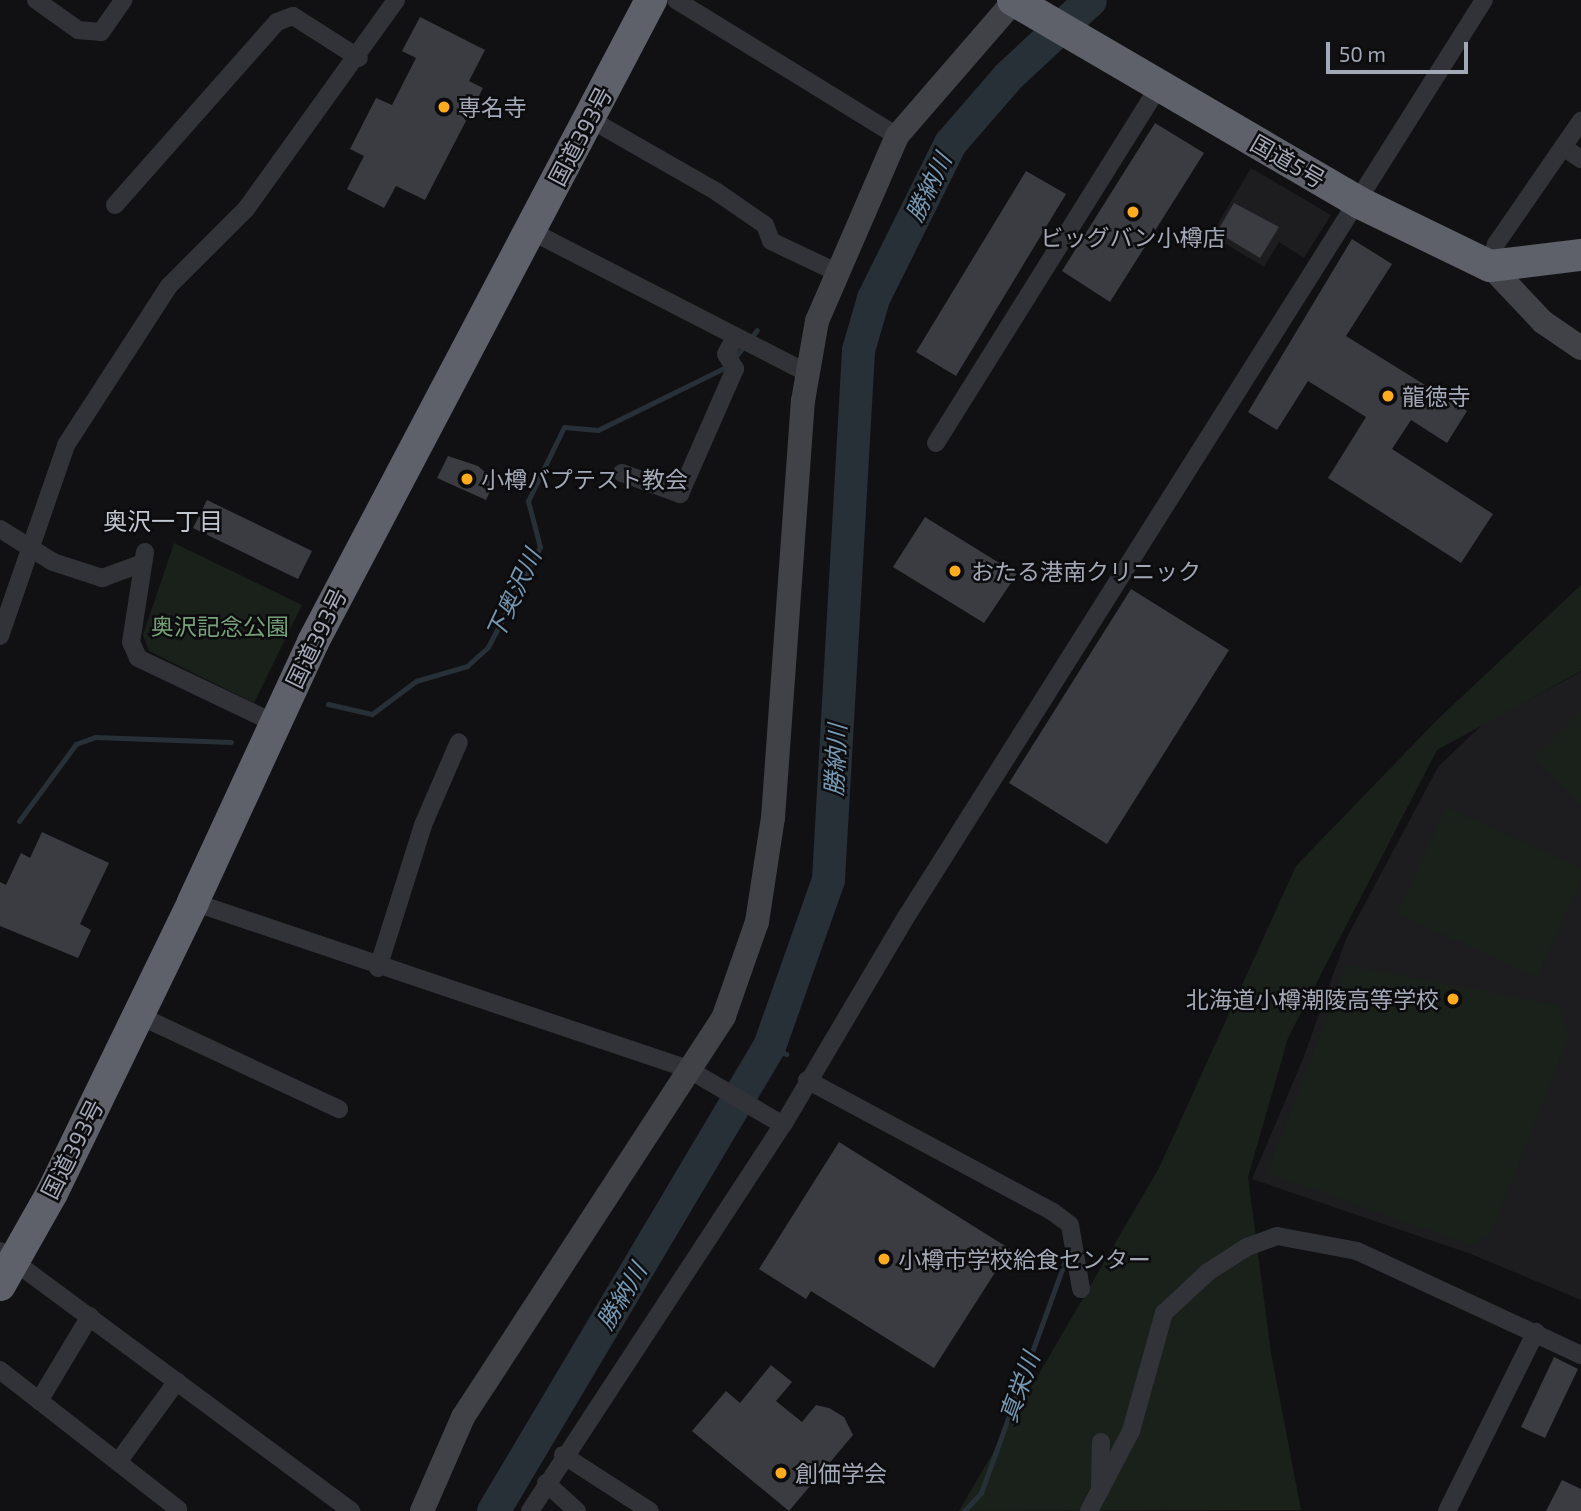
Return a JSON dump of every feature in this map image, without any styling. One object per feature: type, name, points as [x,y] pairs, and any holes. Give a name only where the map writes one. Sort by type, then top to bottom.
[{"type":"highway","name":"国道393号","points":[[4,1265],[138,1015],[193,902],[274,723],[463,348],[531,231],[651,0]]},
{"type":"highway","name":"国道5号","points":[[1014,0],[1360,203],[1490,266]]},
{"type":"highway","points":[[1490,266],[1581,254]]},
{"type":"street","points":[[36,0],[78,30],[101,32],[123,0]]},
{"type":"street","points":[[0,636],[28,547],[66,445],[169,286],[246,209],[359,58],[396,0]]},
{"type":"street","points":[[676,0],[897,136]]},
{"type":"street","points":[[422,1511],[463,1417],[698,1073],[724,1016],[757,922],[787,682],[807,373],[817,321],[897,136],[1014,0]]},
{"type":"street","points":[[530,1511],[545,1483],[807,1080],[1360,203],[1483,0]]},
{"type":"street","points":[[115,205],[277,22],[293,16],[359,58]]},
{"type":"street","points":[[936,443],[1160,86]]},
{"type":"street","points":[[588,117],[717,192],[765,225],[771,241],[836,272]]},
{"type":"street","points":[[1581,121],[1496,244],[1490,266],[1543,322],[1581,348]]},
{"type":"street","points":[[1563,147],[1581,159]]},
{"type":"street","points":[[531,231],[807,373]]},
{"type":"street","points":[[622,473],[680,494],[735,369],[726,354],[735,337]]},
{"type":"street","points":[[0,528],[53,562],[102,578],[144,558],[131,642],[138,658],[274,723]]},
{"type":"street","points":[[378,968],[423,825],[458,742]]},
{"type":"street","points":[[193,902],[378,968],[698,1073],[778,1121]]},
{"type":"street","points":[[138,1015],[339,1109]]},
{"type":"street","points":[[807,1080],[1053,1212],[1070,1225],[1081,1289]]},
{"type":"street","points":[[1088,1511],[1130,1431],[1164,1312],[1186,1289],[1247,1247],[1277,1236],[1335,1244],[1536,1332],[1581,1355]]},
{"type":"street","points":[[4,1265],[90,1316],[351,1511]]},
{"type":"street","points":[[39,1401],[90,1316]]},
{"type":"street","points":[[1447,1511],[1536,1332]]},
{"type":"street","points":[[0,1370],[178,1509]]},
{"type":"street","points":[[118,1462],[177,1381]]},
{"type":"street","points":[[1099,1492],[1101,1442]]},
{"type":"street","points":[[564,1455],[650,1511]]},
{"type":"street","points":[[545,1483],[577,1511]]},
{"type":"shaded area","points":[[1251,168],[1331,215],[1304,258],[1279,242],[1264,267],[1211,235]]},
{"type":"shaded area","name":"北海道小樽潮陵高等学校","points":[[1581,672],[1581,1300],[1471,1254],[1252,1179],[1303,1059],[1346,939],[1438,767],[1485,722]]},
{"type":"green space","name":"奥沢記念公園","points":[[174,543],[302,605],[254,703],[149,651],[143,635]]},
{"type":"green space","points":[[1581,585],[1581,671],[1437,750],[1288,1038],[1248,1177],[1271,1353],[1301,1510],[959,1511],[1159,1168],[1296,866],[1437,720]]},
{"type":"green space","points":[[1581,710],[1581,804],[1534,757]]},
{"type":"green space","points":[[1446,807],[1581,868],[1581,881],[1537,977],[1397,914]]},
{"type":"green space","points":[[1347,965],[1557,1005],[1569,1036],[1490,1235],[1470,1245],[1267,1173]]},
{"type":"building","name":"専名寺","points":[[420,17],[485,50],[469,81],[483,88],[425,200],[396,186],[384,208],[347,189],[364,156],[350,149],[376,98],[392,105],[416,58],[402,51]]},
{"type":"building","name":"ビッグバン小樽店","points":[[1155,123],[1204,153],[1110,302],[1062,271]]},
{"type":"building","points":[[1026,171],[1066,194],[956,376],[916,352]]},
{"type":"building","points":[[1234,203],[1279,227],[1260,258],[1217,232]]},
{"type":"building","points":[[1352,239],[1392,264],[1346,336],[1467,411],[1447,443],[1411,420],[1392,449],[1493,514],[1461,563],[1328,478],[1366,417],[1308,381],[1277,430],[1248,412]]},
{"type":"building","name":"小樽バプテスト教会","points":[[448,456],[478,466],[495,481],[486,500],[437,478]]},
{"type":"building","points":[[207,500],[312,551],[298,579],[193,528]]},
{"type":"building","name":"おたる港南クリニック","points":[[925,517],[1017,574],[984,623],[893,567]]},
{"type":"building","points":[[1131,589],[1229,650],[1107,844],[1009,783]]},
{"type":"building","points":[[42,832],[109,863],[80,924],[91,930],[78,958],[0,926],[0,882],[6,885],[21,853],[30,858]]},
{"type":"building","name":"小樽市学校給食センター","points":[[839,1142],[1010,1249],[934,1368],[811,1291],[806,1299],[759,1269]]},
{"type":"building","points":[[1554,1357],[1578,1369],[1545,1438],[1521,1427]]},
{"type":"building","name":"創価学会","points":[[771,1365],[792,1382],[776,1401],[802,1422],[816,1405],[829,1408],[844,1417],[853,1435],[789,1511],[692,1431],[726,1391],[740,1403]]},
{"type":"building","points":[[1562,1480],[1581,1489],[1581,1511],[1546,1511]]},
{"type":"waterway","name":"勝納川","points":[[493,1511],[769,1046],[828,879],[858,350],[873,298],[950,143],[1009,75],[1090,0]]},
{"type":"waterway","name":"下奥沢川","points":[[328,704],[372,714],[416,681],[467,666],[488,647],[540,547],[528,501],[564,427],[598,430],[728,366],[757,330]]},
{"type":"waterway","name":"下奥沢川","points":[[19,821],[76,744],[95,737],[231,742]]},
{"type":"waterway","name":"真栄川","points":[[769,1046],[786,1054]]},
{"type":"waterway","name":"真栄川","points":[[964,1511],[981,1493],[1066,1258]]},
{"type":"place","name":"専名寺","points":[[444,107]]},
{"type":"place","name":"ビッグバン小樽店","points":[[1133,212]]},
{"type":"place","name":"龍徳寺","points":[[1388,396]]},
{"type":"place","name":"小樽バプテスト教会","points":[[467,479]]},
{"type":"place","name":"おたる港南クリニック","points":[[955,571]]},
{"type":"place","name":"北海道小樽潮陵高等学校","points":[[1453,999]]},
{"type":"place","name":"小樽市学校給食センター","points":[[884,1259]]},
{"type":"place","name":"創価学会","points":[[781,1473]]},
{"type":"district","name":"奥沢一丁目","points":[[163,521]]}]
